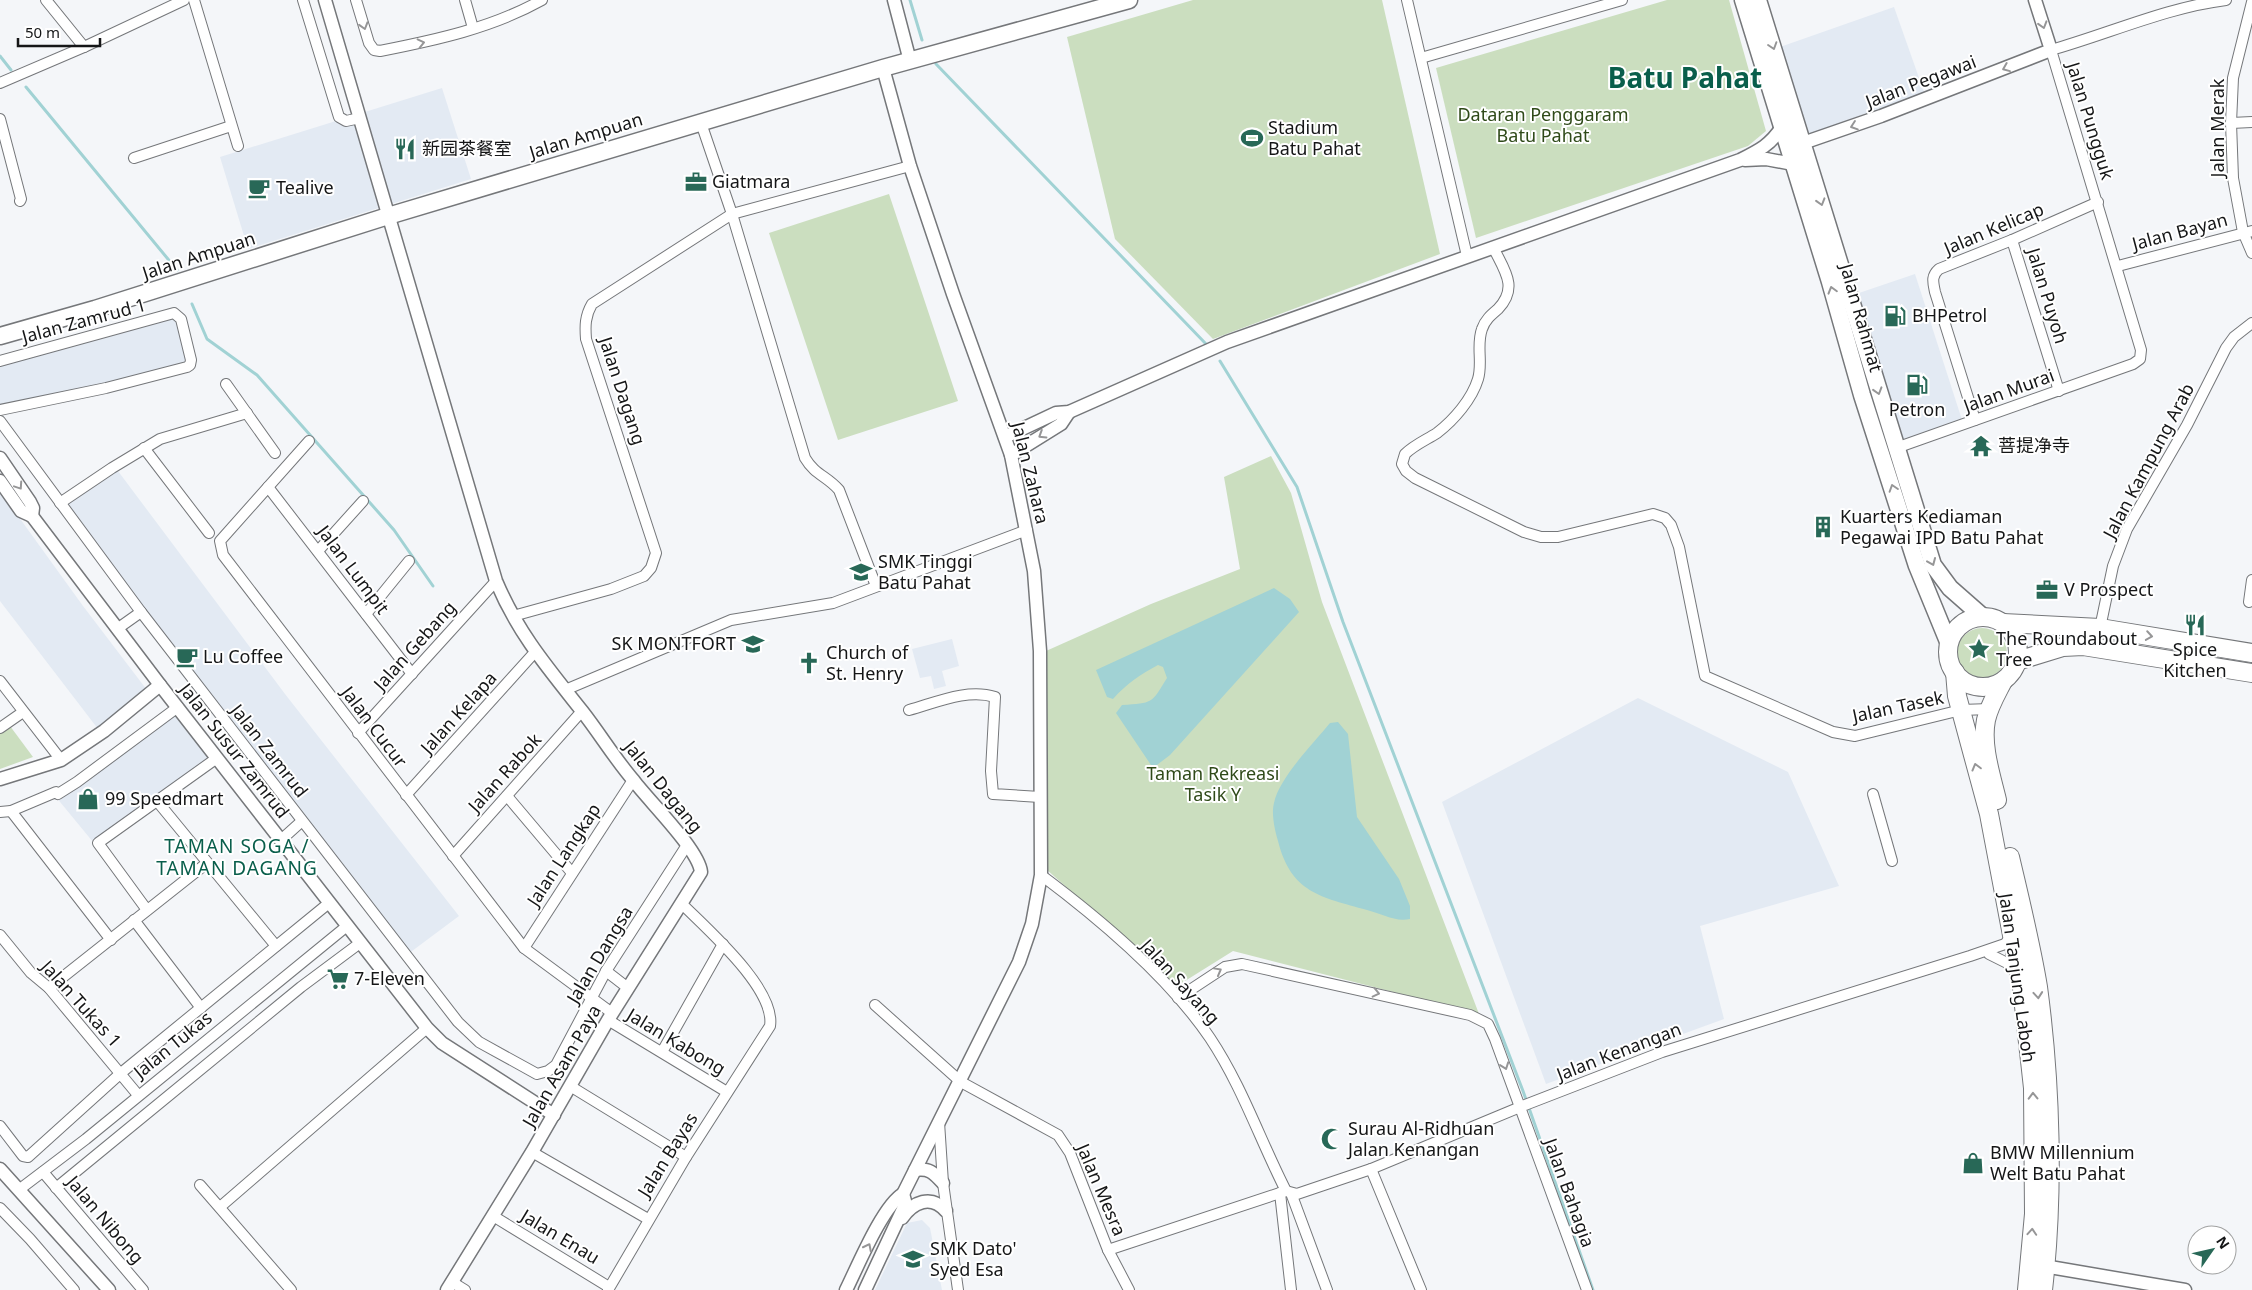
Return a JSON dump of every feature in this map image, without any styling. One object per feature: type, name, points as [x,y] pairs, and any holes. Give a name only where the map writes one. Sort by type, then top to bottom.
[{"type":"highway","points":[[2003,623],[2016,640],[2018,651],[2014,669],[2003,680],[1993,685],[1983,687],[1972,685],[1962,680],[1955,672],[1948,654],[1949,644],[1958,628],[1965,622],[1983,617],[2003,623],[2100,628],[2252,653]]},
{"type":"highway","points":[[2016,661],[2063,647],[2083,646],[2252,672]]},
{"type":"highway","name":"Jalan Tanjung Laboh","points":[[1955,672],[1957,696],[1989,814],[2019,944],[2038,987],[2048,1106],[2049,1175],[2038,1265],[2028,1290]]},
{"type":"highway","name":"Jalan Tanjung Laboh","points":[[2003,680],[1990,709],[1985,730],[1985,744],[2019,944],[2020,978],[2033,1088],[2034,1214],[2038,1265],[2044,1290]]},
{"type":"main road","name":"Jalan Rahmat","points":[[1743,0],[1830,282],[1862,395],[1917,566],[1949,644]]},
{"type":"main road","name":"Jalan Rahmat","points":[[1758,0],[1933,565],[1950,588],[1983,617]]},
{"type":"main road","name":"Jalan Ampuan","points":[[0,336],[196,278],[388,216],[882,68],[1123,1]]},
{"type":"street","points":[[46,0],[84,47]]},
{"type":"street","points":[[0,83],[84,47],[184,0]]},
{"type":"street","points":[[194,0],[238,146]]},
{"type":"street","points":[[303,0],[339,117],[341,120],[346,121],[360,118]]},
{"type":"street","name":"Jalan Dagang","points":[[324,0],[496,581],[513,616],[535,652],[633,780],[697,859]]},
{"type":"street","points":[[356,0],[369,43],[374,50],[380,51],[424,42],[474,28],[515,15],[542,0]]},
{"type":"street","points":[[465,0],[474,28]]},
{"type":"street","points":[[894,0],[910,61]]},
{"type":"street","points":[[1407,0],[1467,256]]},
{"type":"street","points":[[1421,58],[1603,3],[1622,0]]},
{"type":"street","points":[[2035,0],[2051,50]]},
{"type":"street","name":"Jalan Pegawai","points":[[1803,143],[1899,109],[2051,50],[2198,3],[2226,0]]},
{"type":"street","name":"Jalan Merak","points":[[2252,2],[2232,78],[2231,123],[2233,178],[2248,231],[2252,253]]},
{"type":"street","name":"Jalan Pungguk","points":[[2051,50],[2118,266],[2141,350],[2140,359],[2133,364]]},
{"type":"street","name":"Jalan Zahara","points":[[882,68],[910,166],[1011,455],[1034,571],[1040,651],[1041,875],[1032,924],[1020,962],[903,1194]]},
{"type":"street","points":[[0,119],[20,201]]},
{"type":"street","points":[[2231,123],[2252,122]]},
{"type":"street","points":[[701,123],[732,214],[805,458],[812,469],[831,481],[839,490],[876,586]]},
{"type":"street","points":[[134,158],[231,126]]},
{"type":"street","points":[[1005,437],[1056,413],[1069,412],[1227,342],[1740,160],[1761,150],[1772,141],[1782,127]]},
{"type":"street","points":[[1740,160],[1766,159],[1793,164]]},
{"type":"street","name":"Jalan Dagang","points":[[513,616],[611,589],[644,576],[651,568],[656,553],[586,339],[585,325],[587,313],[598,299],[732,214],[910,166]]},
{"type":"street","name":"Jalan Kelicap","points":[[1975,420],[1932,280],[1934,273],[1939,269],[2012,240],[2098,202]]},
{"type":"street","name":"Jalan Bayan","points":[[2118,266],[2248,231]]},
{"type":"street","name":"Jalan Puyoh","points":[[2012,240],[2059,391]]},
{"type":"street","name":"Jalan Tasek","points":[[1493,247],[1508,276],[1510,292],[1502,304],[1484,322],[1479,336],[1481,360],[1478,378],[1468,399],[1456,415],[1438,432],[1405,454],[1402,464],[1406,471],[1443,493],[1524,532],[1541,537],[1558,537],[1653,514],[1665,518],[1671,525],[1678,547],[1705,676],[1833,732],[1855,736],[1961,710],[1990,709]]},
{"type":"street","name":"Jalan Zamrud 1","points":[[0,361],[174,313],[181,318],[191,360],[187,368],[106,388],[0,410]]},
{"type":"street","name":"Jalan Kampung Arab","points":[[2100,628],[2113,566],[2127,529],[2187,425],[2226,348],[2234,337],[2252,323]]},
{"type":"street","name":"Jalan Murai","points":[[1896,448],[2133,364]]},
{"type":"street","points":[[226,384],[275,453]]},
{"type":"street","points":[[1011,455],[1061,424],[1069,412]]},
{"type":"street","points":[[60,504],[160,439],[247,413]]},
{"type":"street","name":"Jalan Zamrud","points":[[0,420],[140,612],[467,1032],[479,1042],[537,1074]]},
{"type":"street","name":"Jalan Cucur","points":[[309,441],[220,541],[223,555],[524,948],[592,998],[610,1017]]},
{"type":"street","points":[[144,448],[209,533]]},
{"type":"street","points":[[0,458],[30,502],[33,508],[32,516],[21,511],[0,481]]},
{"type":"street","name":"Jalan Lumpit","points":[[268,487],[412,674]]},
{"type":"street","points":[[318,551],[363,501]]},
{"type":"street","name":"Jalan Susur Zamrud","points":[[32,516],[216,758],[282,840],[427,1028],[442,1043],[554,1115]]},
{"type":"street","points":[[564,690],[731,620],[833,603],[1027,530]]},
{"type":"street","points":[[366,614],[409,561]]},
{"type":"street","points":[[2249,602],[2252,580]]},
{"type":"street","name":"Jalan Gebang","points":[[358,733],[496,581]]},
{"type":"street","points":[[117,629],[140,612]]},
{"type":"street","name":"Jalan Kelapa","points":[[406,795],[535,652]]},
{"type":"street","points":[[0,681],[61,760]]},
{"type":"street","points":[[0,779],[61,760],[104,732],[160,685]]},
{"type":"street","points":[[909,710],[956,697],[982,694],[994,697],[991,771],[994,794],[1040,797]]},
{"type":"street","points":[[111,940],[5,812],[56,792],[58,794],[178,707]]},
{"type":"street","name":"Jalan Rabok","points":[[453,856],[582,711]]},
{"type":"street","points":[[0,728],[24,712]]},
{"type":"street","points":[[147,910],[98,843],[216,758]]},
{"type":"street","name":"Jalan Langkap","points":[[524,948],[633,780]]},
{"type":"street","points":[[1872,794],[1892,860]]},
{"type":"street","points":[[507,796],[572,873]]},
{"type":"street","points":[[157,801],[276,946]]},
{"type":"street","points":[[282,840],[302,821]]},
{"type":"street","name":"Jalan Dangsa","points":[[537,1074],[548,1071],[556,1066],[606,971],[687,846]]},
{"type":"street","name":"Jalan Asam Paya","points":[[450,1286],[532,1152],[610,1017],[701,872],[697,859]]},
{"type":"street","points":[[49,988],[207,863]]},
{"type":"street","name":"Jalan Sayang","points":[[1041,875],[1071,898],[1132,952],[1178,998],[1210,1038],[1241,1092],[1286,1192]]},
{"type":"street","points":[[0,1126],[23,1156],[28,1157],[121,1074],[329,903]]},
{"type":"street","name":"Jalan Bayas","points":[[609,1288],[686,1157],[762,1041],[770,1026],[772,1017],[768,1005],[743,966],[682,904]]},
{"type":"street","points":[[134,920],[202,1008]]},
{"type":"street","name":"Jalan Tukas","points":[[20,1189],[86,1139],[347,926]]},
{"type":"street","name":"Jalan Tukas 1","points":[[0,935],[31,973],[49,988],[138,1095]]},
{"type":"street","points":[[56,1188],[294,993],[360,943]]},
{"type":"street","points":[[662,1052],[723,944]]},
{"type":"street","name":"Jalan Kenangan","points":[[1286,1192],[1296,1194],[1370,1169],[1523,1106],[1691,1042],[2004,944],[2019,944]]},
{"type":"street","name":"Jalan Kenangan","points":[[1970,956],[1988,954],[2019,944]]},
{"type":"street","points":[[1988,954],[2008,963],[2020,978]]},
{"type":"street","name":"Jalan Bahagia","points":[[1178,998],[1225,967],[1242,964],[1475,1016],[1488,1024],[1523,1106],[1588,1290]]},
{"type":"street","points":[[606,971],[628,988]]},
{"type":"street","name":"Jalan Mesra","points":[[875,1005],[961,1082],[1058,1135],[1070,1153],[1108,1250],[1129,1290]]},
{"type":"street","name":"Jalan Kabong","points":[[610,1017],[727,1092]]},
{"type":"street","points":[[220,1207],[427,1028]]},
{"type":"street","points":[[570,1086],[686,1157]]},
{"type":"street","points":[[940,1122],[943,1183],[958,1290]]},
{"type":"street","points":[[532,1152],[648,1219]]},
{"type":"street","points":[[0,1169],[109,1290]]},
{"type":"street","points":[[914,1170],[926,1169],[932,1171],[943,1183]]},
{"type":"street","points":[[1370,1169],[1421,1290]]},
{"type":"street","name":"Jalan Nibong","points":[[43,1172],[142,1290]]},
{"type":"street","points":[[200,1185],[291,1290]]},
{"type":"street","points":[[1286,1192],[1291,1290]]},
{"type":"street","points":[[1286,1192],[1326,1290]]},
{"type":"street","name":"Jalan Mesra","points":[[1108,1250],[1286,1192]]},
{"type":"street","points":[[846,1290],[886,1212],[897,1197],[903,1194],[903,1209],[896,1227],[865,1290]]},
{"type":"street","points":[[896,1227],[908,1209],[918,1203],[929,1201],[939,1204],[946,1211]]},
{"type":"street","points":[[0,1208],[30,1239],[74,1290]]},
{"type":"street","name":"Jalan Enau","points":[[493,1216],[609,1288]]},
{"type":"street","points":[[2038,1265],[2164,1288],[2186,1290]]},
{"type":"street","points":[[450,1286],[465,1290]]},
{"type":"shaded area","points":[[1894,7],[1924,92],[1807,135],[1780,47]]},
{"type":"shaded area","points":[[442,88],[471,179],[248,249],[220,157]]},
{"type":"shaded area","points":[[1915,274],[1962,420],[1900,442],[1856,294]]},
{"type":"shaded area","points":[[173,309],[179,311],[185,317],[196,361],[194,368],[188,371],[0,413],[0,358]]},
{"type":"shaded area","points":[[112,463],[285,694],[459,916],[404,957],[55,503]]},
{"type":"shaded area","points":[[0,491],[83,606],[153,698],[105,738],[0,601]]},
{"type":"shaded area","points":[[952,639],[959,666],[942,671],[946,686],[934,689],[931,676],[920,678],[912,649]]},
{"type":"shaded area","points":[[1638,698],[1788,772],[1839,886],[1700,926],[1724,1019],[1546,1084],[1442,802]]},
{"type":"shaded area","points":[[170,708],[214,765],[98,848],[56,797],[103,758]]},
{"type":"shaded area","name":"SMK Dato' Syed Esa","points":[[922,1220],[930,1228],[942,1290],[875,1290],[907,1223]]},
{"type":"green space","name":"Stadium Batu Pahat","points":[[1193,0],[1382,0],[1440,254],[1213,339],[1115,239],[1067,37]]},
{"type":"green space","name":"Dataran Penggaram Batu Pahat","points":[[1667,0],[1729,0],[1766,131],[1748,146],[1476,238],[1436,68]]},
{"type":"green space","points":[[889,194],[958,401],[838,440],[769,233]]},
{"type":"green space","name":"Taman Rekreasi Tasik Y","points":[[1271,456],[1291,493],[1322,602],[1479,1014],[1233,951],[1177,986],[1046,869],[1046,651],[1151,604],[1240,569],[1224,477]]},
{"type":"green space","points":[[1982,628],[1991,630],[2002,639],[2007,653],[2005,662],[1996,673],[1982,678],[1973,676],[1962,667],[1957,653],[1959,644],[1968,633]]},
{"type":"green space","points":[[10,726],[33,757],[0,769],[0,733]]},
{"type":"water","points":[[1274,588],[1290,599],[1299,612],[1170,755],[1153,768],[1116,713],[1122,705],[1140,704],[1154,697],[1167,678],[1163,667],[1158,665],[1140,676],[1113,699],[1107,697],[1096,670]]},
{"type":"water","points":[[1338,722],[1348,734],[1357,817],[1399,879],[1410,906],[1410,919],[1394,919],[1322,896],[1300,882],[1291,872],[1284,858],[1273,817],[1273,807],[1277,793],[1289,772],[1330,723]]},
{"type":"waterway","points":[[910,0],[922,40]]},
{"type":"waterway","points":[[0,56],[11,70]]},
{"type":"waterway","points":[[936,64],[1207,345]]},
{"type":"waterway","points":[[26,87],[177,270]]},
{"type":"waterway","points":[[192,304],[207,339],[257,375],[394,530],[433,586]]},
{"type":"waterway","points":[[1220,361],[1297,487],[1343,622],[1523,1091],[1593,1290]]},
{"type":"place","name":"Stadium Batu Pahat","points":[[1252,138]]},
{"type":"place","name":"新园茶餐室","points":[[405,149]]},
{"type":"place","name":"Giatmara","points":[[696,182]]},
{"type":"place","name":"Tealive","points":[[259,188]]},
{"type":"place","name":"BHPetrol","points":[[1895,316]]},
{"type":"place","name":"Petron","points":[[1917,385]]},
{"type":"place","name":"菩提净寺","points":[[1981,446]]},
{"type":"place","name":"Kuarters Kediaman Pegawai IPD Batu Pahat","points":[[1823,527]]},
{"type":"place","name":"SMK Tinggi Batu Pahat","points":[[861,572]]},
{"type":"place","name":"V Prospect","points":[[2047,590]]},
{"type":"place","name":"Spice Kitchen","points":[[2195,625]]},
{"type":"place","name":"SK MONTFORT","points":[[753,644]]},
{"type":"place","name":"The Roundabout Tree","points":[[1979,649]]},
{"type":"place","name":"Lu Coffee","points":[[187,657]]},
{"type":"place","name":"Church of St. Henry","points":[[809,663]]},
{"type":"place","name":"99 Speedmart","points":[[88,799]]},
{"type":"place","name":"7-Eleven","points":[[338,979]]},
{"type":"place","name":"Surau Al-Ridhuan Jalan Kenangan","points":[[1332,1139]]},
{"type":"place","name":"BMW Millennium Welt Batu Pahat","points":[[1973,1163]]},
{"type":"place","name":"SMK Dato' Syed Esa","points":[[913,1259]]},
{"type":"district","name":"Batu Pahat","points":[[1685,78]]},
{"type":"district","name":"TAMAN SOGA / TAMAN DAGANG","points":[[237,857]]}]
